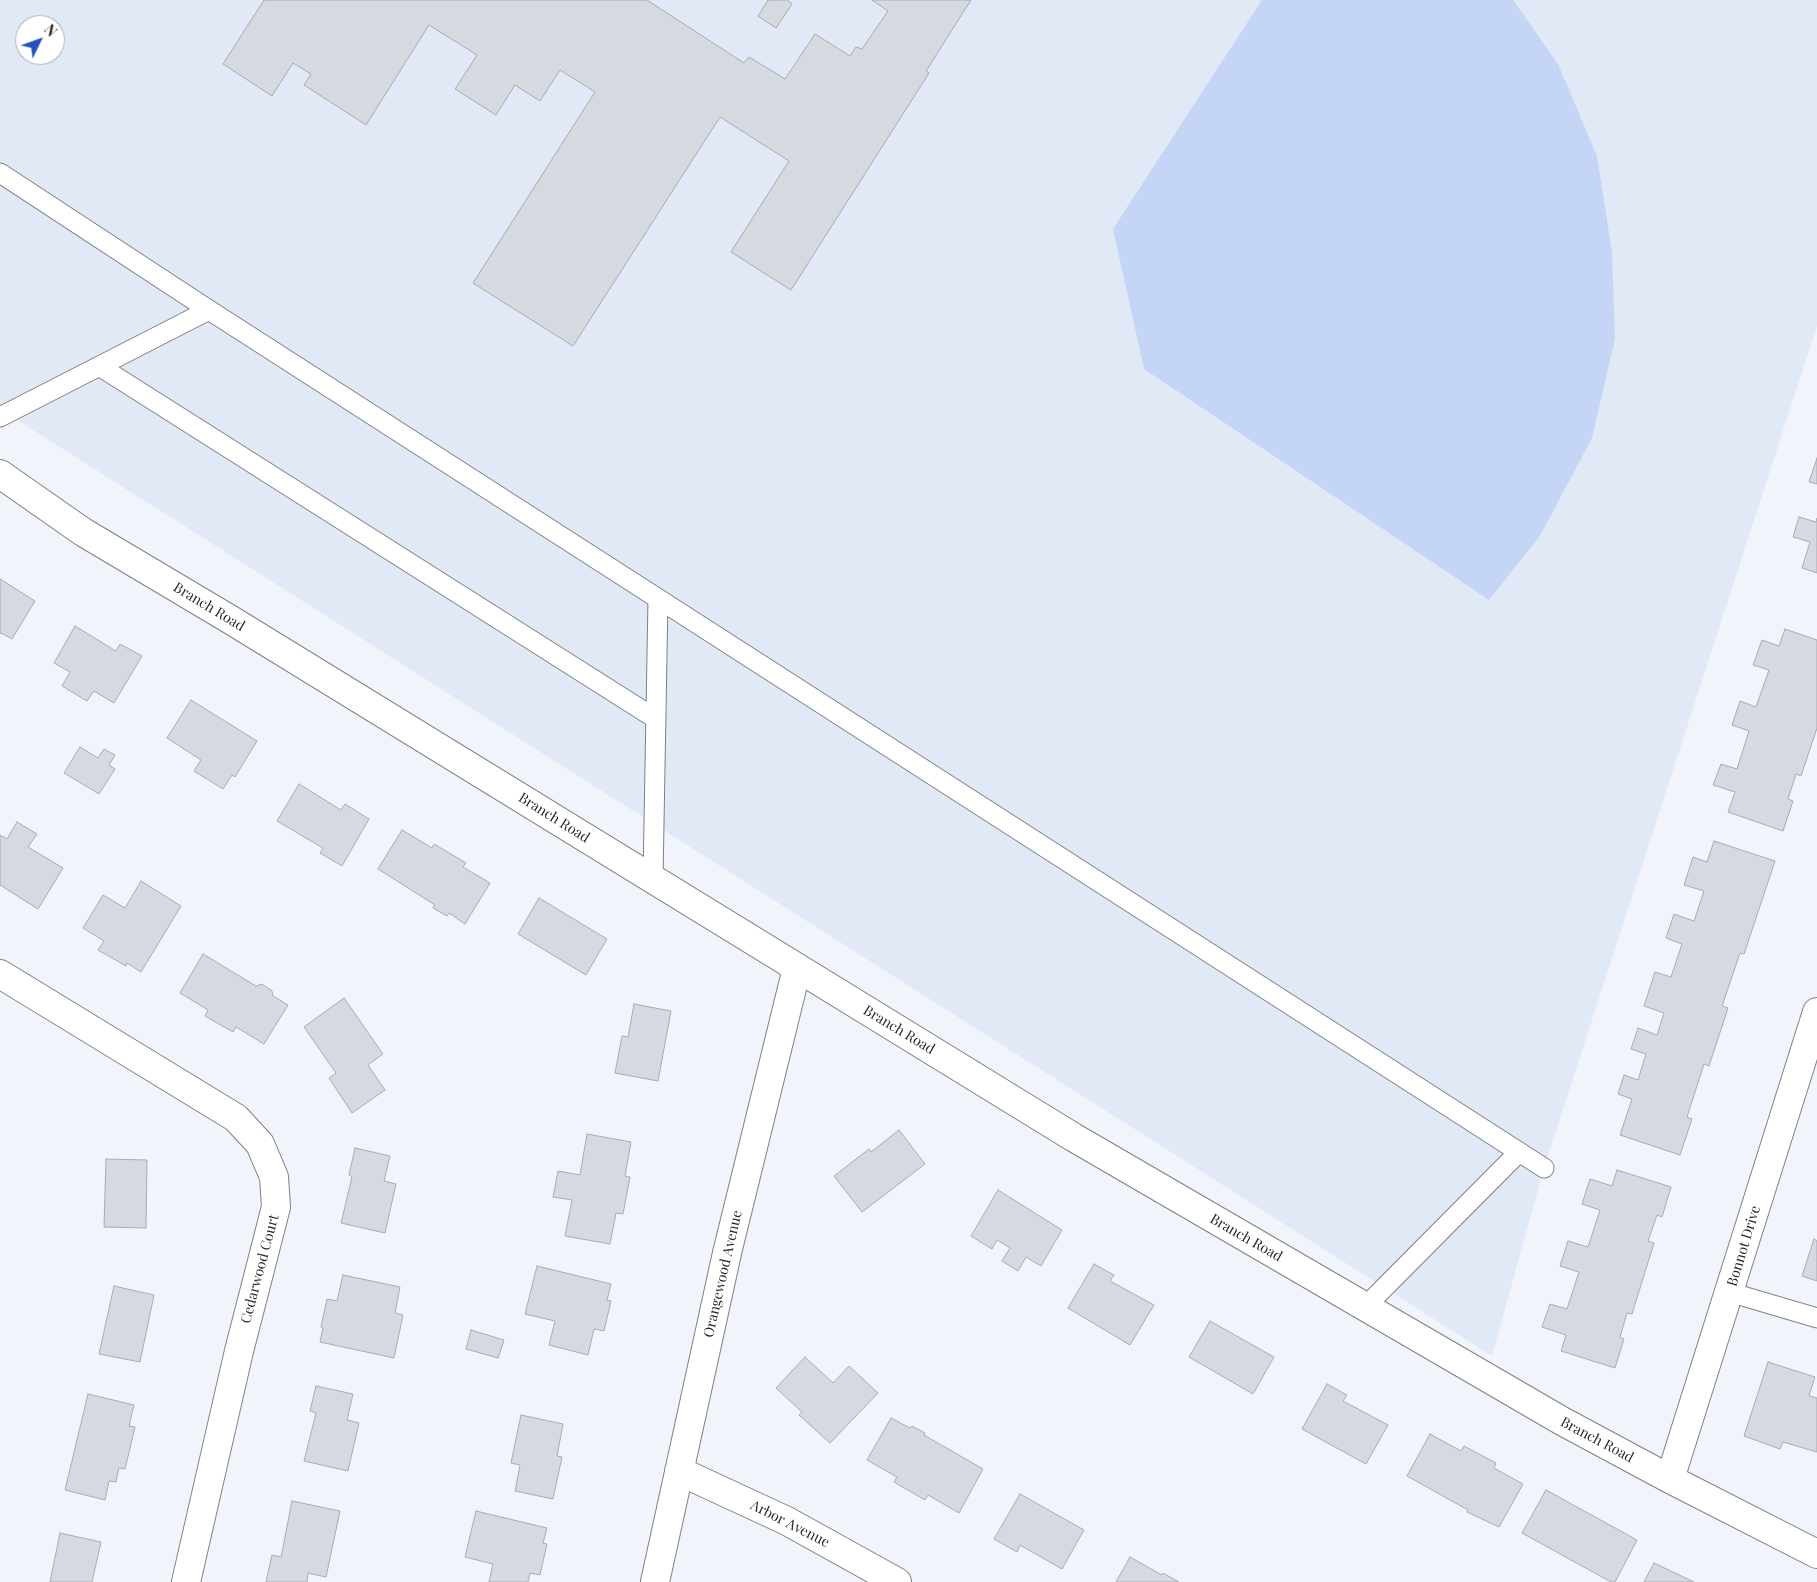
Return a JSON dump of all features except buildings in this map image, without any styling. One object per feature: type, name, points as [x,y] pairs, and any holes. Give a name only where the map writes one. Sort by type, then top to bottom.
[{"type":"street","name":"Branch Road","points":[[0,474],[83,532],[231,620],[1082,1142],[1562,1421],[1817,1554]]},
{"type":"street","name":"Orangewood Avenue","points":[[655,1582],[727,1253],[797,968]]},
{"type":"street","name":"Cedarwood Court","points":[[0,974],[236,1118],[260,1144],[274,1177],[276,1207],[238,1351],[186,1582]]},
{"type":"street","name":"Bonnot Drive","points":[[1670,1479],[1817,1012]]},
{"type":"street","name":"Arbor Avenue","points":[[679,1471],[787,1521],[897,1582]]},
{"type":"lane","points":[[0,173],[658,600],[1544,1168]]},
{"type":"lane","points":[[0,417],[209,310]]},
{"type":"lane","points":[[99,366],[656,719]]},
{"type":"lane","points":[[653,879],[658,600]]},
{"type":"lane","points":[[1365,1307],[1519,1152]]},
{"type":"lane","points":[[1729,1292],[1817,1318]]},
{"type":"shaded area","points":[[0,0],[1817,0],[1817,326],[1544,1168],[1492,1356],[0,409]]},
{"type":"shaded area","points":[[1262,0],[1513,0],[1558,64],[1597,156],[1612,252],[1615,339],[1592,438],[1540,536],[1489,600],[1144,369],[1113,229]]}]
